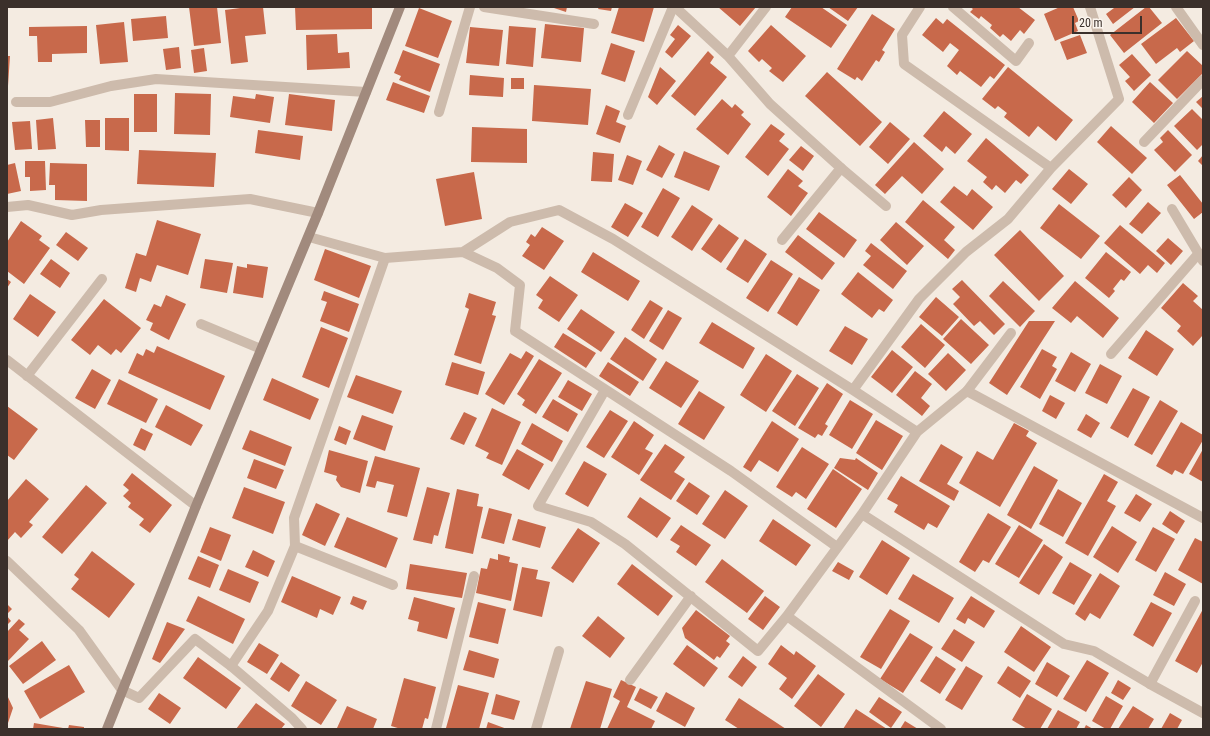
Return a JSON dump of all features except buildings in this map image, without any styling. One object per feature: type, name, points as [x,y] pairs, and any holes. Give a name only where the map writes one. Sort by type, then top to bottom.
[{"type":"street","points":[[107,729],[196,506],[309,237],[400,7]]},
{"type":"street","points":[[439,112],[470,7]]},
{"type":"street","points":[[484,7],[594,24]]},
{"type":"street","points":[[628,115],[674,7],[728,56],[770,104],[886,206]]},
{"type":"street","points":[[728,56],[766,7]]},
{"type":"street","points":[[920,7],[902,35],[904,64],[1051,168]]},
{"type":"street","points":[[953,7],[1016,61],[1030,43]]},
{"type":"street","points":[[853,390],[920,299],[966,252],[1008,219],[1051,168],[1119,99],[1090,7]]},
{"type":"street","points":[[1176,7],[1203,45]]},
{"type":"street","points":[[16,102],[50,102],[111,86],[156,79],[366,92]]},
{"type":"street","points":[[1144,142],[1203,80]]},
{"type":"street","points":[[782,240],[841,168]]},
{"type":"street","points":[[7,207],[28,205],[72,215],[102,210],[250,199],[318,213]]},
{"type":"street","points":[[1111,354],[1201,257],[1172,208]]},
{"type":"street","points":[[309,237],[385,258],[463,252],[510,222],[559,210],[612,239],[853,390],[917,432]]},
{"type":"street","points":[[463,252],[496,268],[520,286],[514,331],[731,471],[837,547]]},
{"type":"street","points":[[231,666],[268,610],[295,546],[294,518],[385,258]]},
{"type":"street","points":[[27,376],[102,279]]},
{"type":"street","points":[[201,324],[261,350]]},
{"type":"street","points":[[605,390],[538,506],[591,522],[625,544],[758,651],[787,616],[862,514],[917,432],[967,391],[1011,333]]},
{"type":"street","points":[[7,360],[196,506]]},
{"type":"street","points":[[967,391],[1203,518]]},
{"type":"street","points":[[862,514],[1064,644],[1094,651],[1203,713]]},
{"type":"street","points":[[295,546],[393,585]]},
{"type":"street","points":[[7,561],[79,630],[122,690],[140,698],[195,639],[231,666],[292,718],[302,729]]},
{"type":"street","points":[[436,729],[474,576]]},
{"type":"street","points":[[630,680],[691,596]]},
{"type":"street","points":[[1150,684],[1195,601]]},
{"type":"street","points":[[787,616],[942,729]]},
{"type":"street","points":[[536,729],[559,651]]}]
